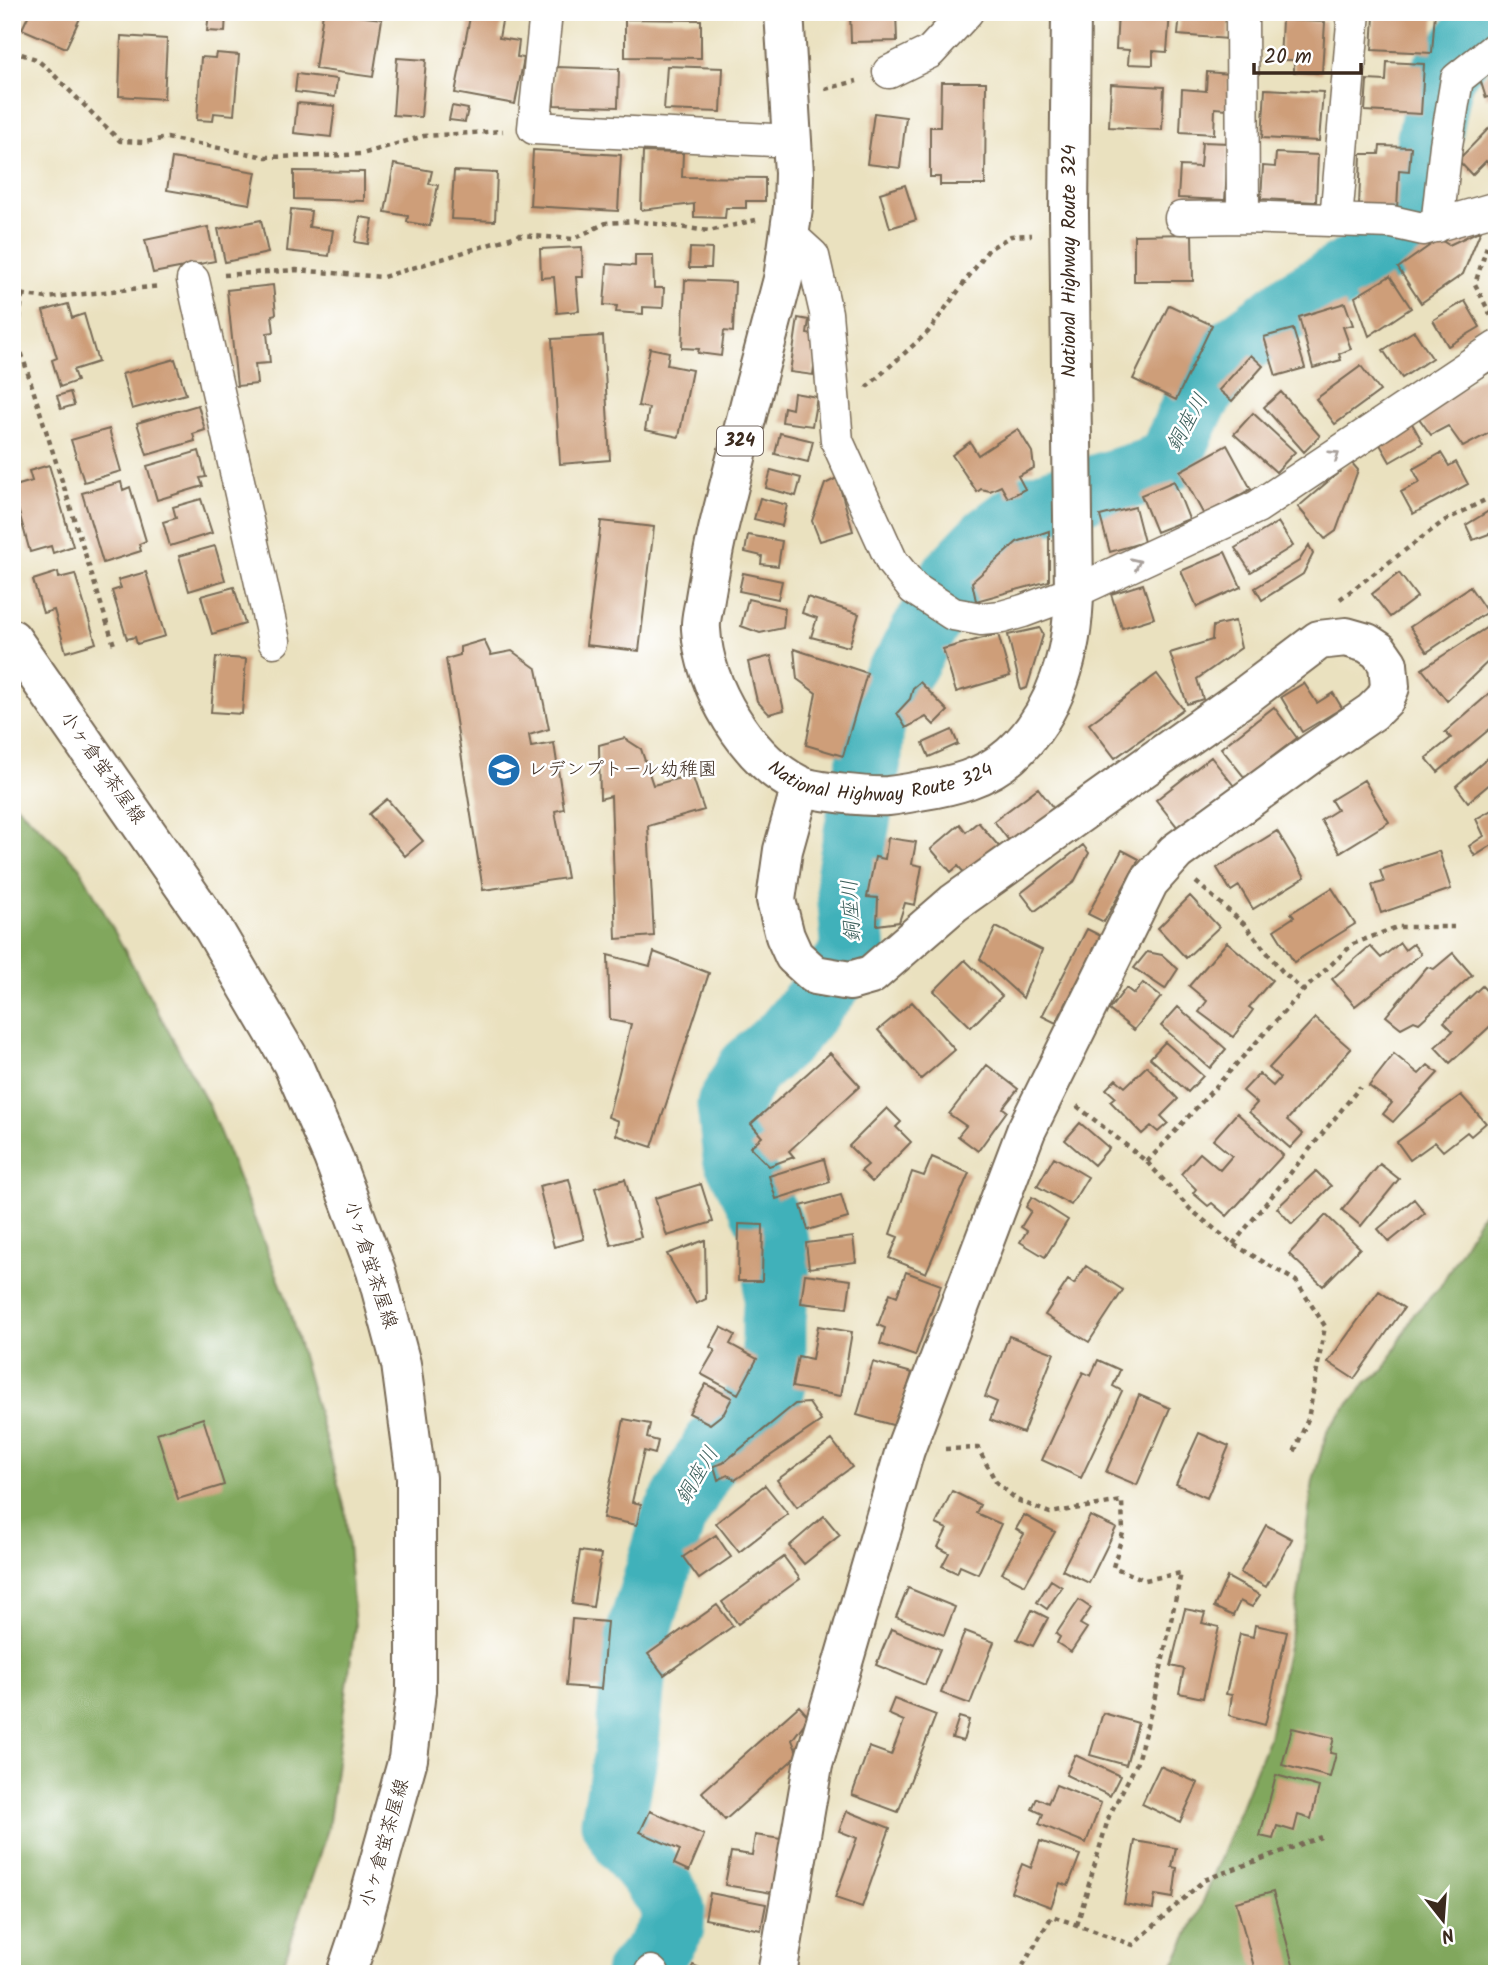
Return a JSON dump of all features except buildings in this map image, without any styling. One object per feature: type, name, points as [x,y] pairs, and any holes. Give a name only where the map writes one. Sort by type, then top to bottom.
[{"type":"main road","name":"National Highway Route 324","points":[[783,12],[792,141],[792,221],[783,279],[712,554],[701,628],[709,668],[720,698],[735,724],[773,768],[801,786],[826,792],[869,794],[951,786],[970,780],[1009,756],[1025,740],[1047,707],[1068,656],[1074,592],[1070,232],[1071,12]]},
{"type":"main road","points":[[777,1974],[813,1765],[905,1450],[1026,1131],[1149,882],[1176,852],[1312,752],[1372,712],[1385,699],[1390,687],[1388,664],[1379,651],[1367,643],[1346,637],[1319,640],[954,903],[871,975],[832,978],[794,956],[785,936],[776,900],[783,850],[801,786]]},
{"type":"main road","name":"小ヶ倉蛍茶屋線","points":[[12,639],[213,928],[292,1063],[333,1157],[376,1271],[401,1364],[416,1478],[416,1690],[408,1759],[346,1974]]},
{"type":"street","points":[[546,12],[534,128],[792,141]]},
{"type":"street","points":[[889,72],[930,52],[967,12]]},
{"type":"street","points":[[1242,12],[1243,217]]},
{"type":"street","points":[[1336,220],[1354,12]]},
{"type":"street","points":[[1430,227],[1457,79],[1497,47]]},
{"type":"street","points":[[1181,218],[1243,217],[1392,222],[1430,227],[1497,208]]},
{"type":"street","points":[[792,221],[813,256],[826,313],[837,442],[892,562],[914,587],[953,614],[981,619],[1002,617],[1074,592],[1257,507],[1497,347]]},
{"type":"street","points":[[193,280],[274,641]]},
{"type":"path","points":[[12,51],[36,59],[47,68],[120,141],[145,142],[167,138],[267,157],[325,156],[362,154],[424,136],[534,128]]},
{"type":"path","points":[[790,98],[889,72]]},
{"type":"path","points":[[12,293],[46,298],[153,287],[232,274],[296,270],[383,277],[520,235],[573,239],[606,223],[635,221],[709,231],[792,221]]},
{"type":"path","points":[[829,347],[868,386],[928,332],[989,249],[1011,236],[1070,232]]},
{"type":"path","points":[[1488,243],[1475,284],[1497,326]]},
{"type":"path","points":[[22,294],[18,342],[114,645]]},
{"type":"path","points":[[1336,603],[1444,521],[1497,494]]},
{"type":"path","points":[[1169,859],[1244,924],[1282,971],[1303,991]]},
{"type":"path","points":[[1147,1161],[1303,991],[1353,944],[1397,928],[1454,927]]},
{"type":"path","points":[[1049,1084],[1147,1161],[1190,1209],[1233,1244],[1296,1281],[1325,1326],[1308,1419],[1293,1455]]},
{"type":"path","points":[[1233,1244],[1360,1087]]},
{"type":"path","points":[[905,1450],[978,1448],[996,1482],[1017,1500],[1049,1513],[1122,1501],[1123,1533],[1113,1567],[1145,1580],[1181,1573],[1154,1701],[1136,1766],[1109,1816],[1077,1925]]},
{"type":"path","points":[[1018,1974],[1052,1916],[1133,1945],[1204,1880],[1321,1837]]},
{"type":"green space","points":[[12,801],[79,866],[209,1106],[285,1295],[345,1509],[355,1627],[328,1829],[278,1974],[12,1974]]},
{"type":"green space","points":[[1497,1198],[1497,1974],[1173,1974],[1172,1967],[1198,1914],[1269,1737],[1297,1604],[1313,1480],[1328,1429],[1367,1382],[1384,1370],[1414,1314],[1440,1287],[1481,1215]]},
{"type":"waterway","name":"銅座川","points":[[637,1974],[656,1953],[672,1927],[673,1909],[665,1892],[625,1842],[613,1822],[626,1752],[637,1639],[674,1517],[714,1446],[774,1385],[774,1322],[779,1250],[771,1225],[735,1157],[729,1105],[749,1069],[786,1036],[854,953],[848,877],[870,755],[873,709],[906,663],[953,576],[989,538],[1030,507],[1151,470],[1170,458],[1193,407],[1226,354],[1296,302],[1386,249],[1424,212],[1428,144],[1442,75],[1470,39],[1497,20]]},
{"type":"place","name":"レデンプトール幼稚園","points":[[504,770]]}]
